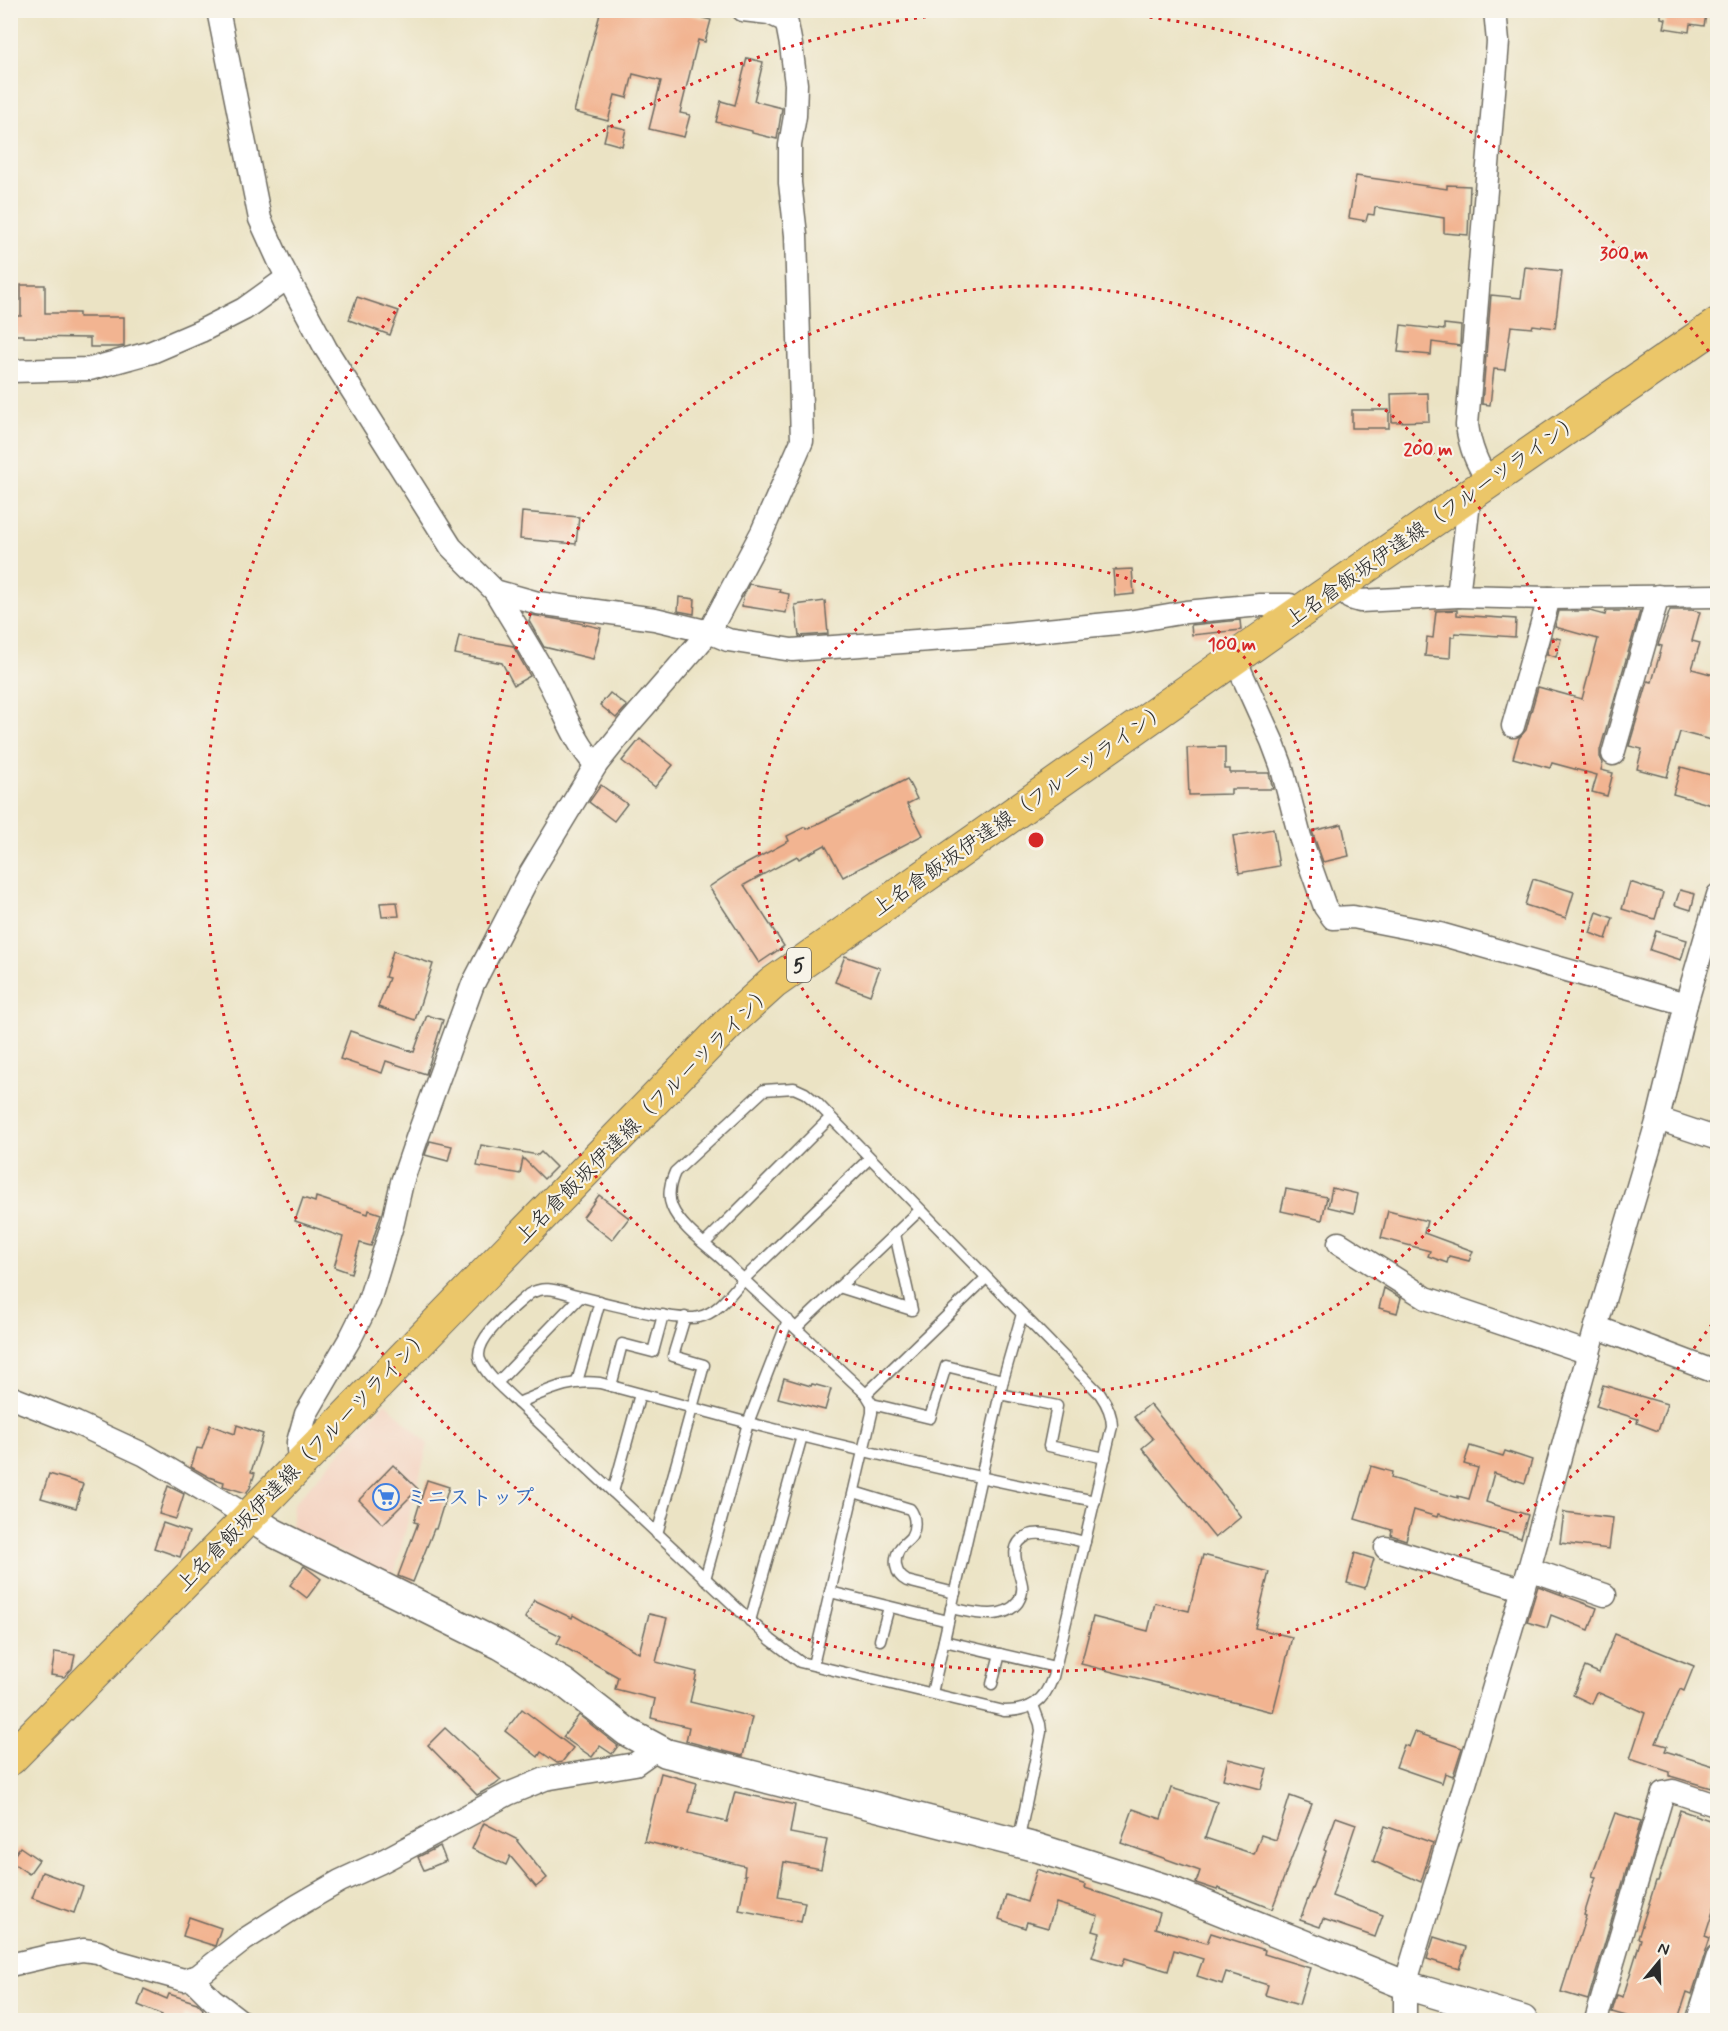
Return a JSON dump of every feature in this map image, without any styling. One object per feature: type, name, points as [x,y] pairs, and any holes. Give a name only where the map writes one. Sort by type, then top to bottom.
[{"type":"main road","name":"上名倉飯坂伊達線（フルーツライン）","points":[[10,1759],[304,1461],[730,1022],[773,983],[1234,657],[1718,324]]},
{"type":"street","points":[[219,10],[260,219],[287,278],[326,349],[451,547],[495,591],[549,682],[577,738],[596,765]]},
{"type":"street","points":[[304,1461],[298,1450],[298,1442],[306,1414],[351,1337],[369,1300],[384,1256],[410,1160],[473,984],[530,874],[596,765],[709,632],[762,532],[802,441],[796,235],[790,183],[790,145],[795,116],[796,84],[791,45],[787,24],[784,20],[769,14],[743,10]]},
{"type":"street","points":[[1458,596],[1479,488],[1479,468],[1467,425],[1498,42],[1495,10]]},
{"type":"street","points":[[10,371],[90,369],[152,352],[243,309],[287,278]]},
{"type":"street","points":[[1340,584],[1350,597],[1360,601],[1458,596],[1549,598],[1718,596]]},
{"type":"street","points":[[495,591],[538,603],[655,620],[709,632],[728,640],[792,650],[985,636],[1128,622],[1186,612],[1260,605],[1290,605],[1300,612]]},
{"type":"street","points":[[1613,754],[1658,596]]},
{"type":"street","points":[[1513,726],[1549,598]]},
{"type":"street","points":[[1234,657],[1272,741],[1281,765],[1300,837],[1325,907],[1333,918],[1353,917],[1440,934],[1686,1004]]},
{"type":"street","points":[[1405,2020],[1405,1985],[1526,1579],[1596,1327],[1658,1119],[1686,1004],[1718,895]]},
{"type":"street","points":[[1658,1119],[1718,1139]]},
{"type":"street","points":[[1339,1243],[1426,1298],[1589,1353]]},
{"type":"street","points":[[1596,1327],[1718,1373]]},
{"type":"street","points":[[10,1397],[76,1423],[145,1455],[274,1533],[500,1645],[563,1682],[627,1732],[666,1754],[1018,1843],[1164,1888],[1405,1985],[1523,2020]]},
{"type":"street","points":[[1386,1548],[1605,1595]]},
{"type":"street","points":[[10,1965],[53,1954],[83,1950],[99,1952],[116,1961],[161,1975],[184,1980],[198,1976],[244,1940],[331,1886],[508,1794],[545,1779],[635,1764],[656,1749]]},
{"type":"street","points":[[1596,2020],[1663,1793],[1672,1791],[1718,1806]]},
{"type":"street","points":[[1698,2020],[1718,1956]]},
{"type":"street","points":[[191,1978],[213,2001],[239,2020]]},
{"type":"lane","points":[[813,1665],[872,1413],[872,1404],[866,1394],[792,1324],[743,1279],[678,1218],[671,1206],[669,1187],[675,1172],[764,1090],[794,1089],[805,1093],[870,1158],[1100,1394],[1108,1406],[1112,1426],[1055,1667],[1049,1687],[1033,1705],[1024,1709],[1004,1711],[800,1662],[750,1621],[518,1403],[485,1370],[479,1358],[482,1341],[488,1333],[536,1290],[556,1289],[580,1297],[663,1315],[698,1318],[712,1312],[743,1279],[870,1158]]},
{"type":"lane","points":[[705,1243],[830,1118]]},
{"type":"lane","points":[[705,1579],[748,1423],[792,1324],[839,1287],[920,1210]]},
{"type":"lane","points":[[839,1287],[912,1310],[895,1234]]},
{"type":"lane","points":[[866,1394],[986,1278]]},
{"type":"lane","points":[[497,1383],[580,1297]]},
{"type":"lane","points":[[577,1382],[600,1301]]},
{"type":"lane","points":[[932,1693],[1003,1380],[1022,1314]]},
{"type":"lane","points":[[611,1386],[622,1344],[653,1352],[663,1315]]},
{"type":"lane","points":[[657,1533],[704,1365],[674,1356],[685,1317]]},
{"type":"lane","points":[[872,1404],[930,1418],[946,1366],[1003,1380]]},
{"type":"lane","points":[[518,1403],[568,1383],[585,1381],[981,1479],[1095,1501]]},
{"type":"lane","points":[[613,1492],[640,1394]]},
{"type":"lane","points":[[1000,1394],[1057,1406],[1049,1446],[1105,1458]]},
{"type":"lane","points":[[750,1621],[802,1436]]},
{"type":"lane","points":[[854,1492],[910,1509],[914,1516],[913,1532],[898,1553],[896,1559],[898,1572],[907,1581],[955,1593]]},
{"type":"lane","points":[[951,1608],[990,1614],[1000,1613],[1016,1605],[1023,1586],[1015,1563],[1016,1554],[1019,1544],[1030,1535],[1043,1534],[1085,1542]]},
{"type":"lane","points":[[830,1592],[948,1621]]},
{"type":"lane","points":[[880,1640],[889,1607]]},
{"type":"lane","points":[[944,1641],[1055,1667]]},
{"type":"lane","points":[[992,1684],[1000,1654]]},
{"type":"lane","points":[[1018,1843],[1041,1732],[1033,1705]]},
{"type":"shaded area","points":[[385,1402],[428,1444],[393,1579],[291,1528],[293,1505]]},
{"type":"building","points":[[601,10],[671,10],[711,20],[705,42],[698,40],[680,113],[690,115],[684,137],[649,129],[661,81],[633,74],[627,98],[615,95],[608,121],[574,112]]},
{"type":"building","points":[[1661,10],[1707,10],[1704,26],[1690,24],[1689,32],[1664,28],[1666,19],[1661,18]]},
{"type":"building","points":[[747,58],[763,62],[754,101],[782,108],[777,139],[716,122],[721,101],[735,105]]},
{"type":"building","points":[[608,125],[626,129],[622,146],[604,141]]},
{"type":"building","points":[[1356,176],[1447,189],[1447,185],[1470,186],[1468,235],[1444,233],[1444,218],[1375,207],[1374,215],[1368,214],[1366,221],[1349,218]]},
{"type":"building","points":[[1525,267],[1562,271],[1555,328],[1533,325],[1532,328],[1511,326],[1505,370],[1494,369],[1490,405],[1482,404],[1491,295],[1521,298]]},
{"type":"building","points":[[21,285],[45,285],[45,313],[79,313],[79,317],[124,317],[124,346],[90,347],[90,338],[10,335],[10,316],[21,316]]},
{"type":"building","points":[[357,297],[399,311],[390,335],[349,320]]},
{"type":"building","points":[[1444,324],[1461,326],[1460,346],[1432,342],[1431,355],[1398,352],[1401,325],[1444,330]]},
{"type":"building","points":[[1428,393],[1429,421],[1392,422],[1391,394]]},
{"type":"building","points":[[1352,410],[1389,410],[1389,428],[1352,428]]},
{"type":"building","points":[[522,512],[579,517],[576,544],[520,539]]},
{"type":"building","points":[[1132,569],[1134,594],[1115,596],[1113,570]]},
{"type":"building","points":[[749,584],[780,589],[779,592],[789,594],[786,613],[742,606]]},
{"type":"building","points":[[679,597],[695,599],[694,614],[678,611]]},
{"type":"building","points":[[825,601],[828,634],[799,636],[795,605]]},
{"type":"building","points":[[1457,610],[1457,615],[1516,619],[1515,637],[1455,633],[1455,637],[1451,637],[1450,658],[1425,656],[1427,637],[1433,638],[1436,611]]},
{"type":"building","points":[[1670,610],[1700,612],[1692,641],[1700,643],[1692,669],[1718,676],[1718,716],[1711,740],[1680,732],[1667,777],[1637,769],[1642,749],[1629,746],[1648,681],[1652,682],[1662,646],[1658,645]]},
{"type":"building","points":[[1559,611],[1590,611],[1605,615],[1606,611],[1640,611],[1600,750],[1603,763],[1601,770],[1613,773],[1607,796],[1592,792],[1597,775],[1552,763],[1550,768],[1513,758],[1519,738],[1526,730],[1538,687],[1582,699],[1598,639],[1555,627]]},
{"type":"building","points":[[531,615],[601,628],[593,659],[544,647],[529,621]]},
{"type":"building","points":[[1240,620],[1241,630],[1192,635],[1191,625]]},
{"type":"building","points":[[459,636],[513,646],[530,676],[514,685],[502,663],[455,654]]},
{"type":"building","points":[[1552,637],[1561,639],[1556,657],[1547,654]]},
{"type":"building","points":[[610,693],[627,706],[616,718],[600,705]]},
{"type":"building","points":[[640,739],[673,765],[655,787],[622,761]]},
{"type":"building","points":[[1225,747],[1225,769],[1230,769],[1230,773],[1269,773],[1273,789],[1231,789],[1231,794],[1189,795],[1187,748]]},
{"type":"building","points":[[1681,767],[1718,777],[1712,805],[1673,794]]},
{"type":"building","points":[[907,779],[917,799],[907,804],[923,835],[843,877],[825,845],[799,859],[797,856],[744,885],[784,946],[759,963],[709,887],[733,871],[789,841],[787,836],[805,827],[807,829]]},
{"type":"building","points":[[601,785],[627,804],[614,821],[589,802]]},
{"type":"building","points":[[1342,824],[1349,856],[1323,862],[1312,831]]},
{"type":"building","points":[[1273,829],[1279,866],[1239,873],[1233,836]]},
{"type":"building","points":[[1533,879],[1574,892],[1566,918],[1525,905]]},
{"type":"building","points":[[1630,882],[1663,893],[1655,919],[1622,909]]},
{"type":"building","points":[[1680,890],[1695,894],[1691,910],[1675,905]]},
{"type":"building","points":[[397,902],[399,916],[382,917],[380,903]]},
{"type":"building","points":[[1597,912],[1613,918],[1606,939],[1590,933]]},
{"type":"building","points":[[1656,931],[1687,940],[1681,960],[1650,950]]},
{"type":"building","points":[[393,951],[433,964],[415,1020],[378,1007],[389,978],[385,977]]},
{"type":"building","points":[[845,956],[880,968],[870,995],[835,982]]},
{"type":"building","points":[[427,1015],[443,1020],[426,1074],[386,1061],[382,1073],[340,1059],[350,1031],[414,1052]]},
{"type":"building","points":[[430,1141],[452,1146],[448,1161],[425,1155]]},
{"type":"building","points":[[481,1145],[538,1155],[541,1152],[556,1167],[544,1179],[523,1158],[520,1174],[477,1166]]},
{"type":"building","points":[[1332,1188],[1358,1194],[1354,1213],[1328,1207]]},
{"type":"building","points":[[1286,1189],[1327,1197],[1322,1220],[1281,1211]]},
{"type":"building","points":[[599,1195],[629,1218],[612,1240],[583,1217]]},
{"type":"building","points":[[316,1197],[368,1214],[369,1210],[381,1214],[371,1246],[360,1243],[351,1273],[334,1267],[343,1237],[295,1221],[303,1198],[315,1202]]},
{"type":"building","points":[[1388,1211],[1427,1221],[1424,1233],[1473,1251],[1469,1261],[1449,1256],[1447,1263],[1428,1256],[1430,1251],[1381,1238]]},
{"type":"building","points":[[1384,1288],[1401,1298],[1397,1313],[1379,1308]]},
{"type":"building","points":[[784,1378],[831,1389],[825,1410],[778,1398]]},
{"type":"building","points":[[1603,1385],[1667,1404],[1658,1431],[1637,1423],[1638,1419],[1596,1406]]},
{"type":"building","points":[[1150,1404],[1241,1517],[1215,1538],[1142,1448],[1153,1439],[1134,1417]]},
{"type":"building","points":[[210,1425],[235,1434],[237,1425],[263,1434],[251,1472],[255,1473],[246,1493],[223,1486],[224,1482],[191,1467],[197,1448],[202,1449]]},
{"type":"building","points":[[1470,1446],[1503,1456],[1505,1451],[1532,1460],[1525,1483],[1494,1473],[1486,1502],[1528,1515],[1521,1538],[1438,1514],[1437,1517],[1414,1510],[1406,1540],[1391,1535],[1392,1530],[1355,1519],[1371,1466],[1392,1472],[1391,1478],[1458,1498],[1458,1496],[1469,1499],[1478,1468],[1464,1464]]},
{"type":"building","points":[[393,1465],[418,1489],[383,1524],[359,1500]]},
{"type":"building","points":[[49,1474],[83,1484],[76,1508],[41,1498]]},
{"type":"building","points":[[427,1480],[449,1487],[436,1529],[434,1529],[413,1582],[398,1576],[418,1523],[414,1522]]},
{"type":"building","points":[[168,1486],[184,1494],[176,1519],[159,1514]]},
{"type":"building","points":[[1564,1512],[1613,1518],[1609,1549],[1560,1543]]},
{"type":"building","points":[[163,1523],[189,1532],[180,1557],[154,1548]]},
{"type":"building","points":[[1355,1553],[1374,1559],[1365,1588],[1347,1583]]},
{"type":"building","points":[[1203,1555],[1269,1572],[1255,1628],[1292,1637],[1273,1712],[1081,1664],[1093,1617],[1148,1631],[1155,1603],[1189,1611]]},
{"type":"building","points":[[304,1566],[321,1579],[307,1598],[290,1585]]},
{"type":"building","points":[[1538,1586],[1597,1608],[1589,1630],[1551,1615],[1547,1628],[1527,1622]]},
{"type":"building","points":[[534,1600],[572,1618],[573,1615],[639,1653],[649,1614],[667,1618],[656,1662],[697,1672],[690,1702],[752,1717],[743,1756],[686,1741],[689,1727],[651,1718],[655,1699],[615,1689],[618,1677],[557,1643],[561,1636],[525,1618]]},
{"type":"building","points":[[1615,1634],[1694,1666],[1684,1691],[1680,1689],[1656,1743],[1667,1746],[1665,1751],[1717,1767],[1711,1788],[1670,1776],[1670,1772],[1630,1759],[1645,1713],[1597,1692],[1592,1704],[1573,1695],[1585,1667],[1599,1673]]},
{"type":"building","points":[[55,1652],[75,1655],[72,1669],[64,1677],[51,1675]]},
{"type":"building","points":[[522,1709],[573,1748],[562,1762],[557,1763],[541,1752],[538,1757],[505,1731]]},
{"type":"building","points":[[579,1715],[618,1746],[612,1754],[600,1746],[592,1757],[563,1737]]},
{"type":"building","points":[[445,1728],[501,1780],[477,1795],[428,1745]]},
{"type":"building","points":[[1415,1732],[1462,1748],[1453,1776],[1445,1773],[1442,1783],[1396,1767],[1404,1745],[1409,1747]]},
{"type":"building","points":[[1228,1759],[1267,1769],[1261,1789],[1223,1779]]},
{"type":"building","points":[[661,1773],[697,1783],[689,1813],[727,1822],[735,1792],[795,1805],[790,1833],[827,1840],[821,1869],[784,1862],[778,1897],[805,1902],[801,1922],[739,1910],[746,1875],[744,1875],[745,1866],[644,1841]]},
{"type":"building","points":[[1171,1788],[1217,1802],[1205,1838],[1254,1854],[1261,1835],[1276,1840],[1290,1796],[1312,1804],[1272,1909],[1218,1888],[1217,1890],[1196,1883],[1200,1871],[1121,1843],[1133,1809],[1161,1819]]},
{"type":"building","points":[[1680,1810],[1718,1823],[1718,1896],[1705,1936],[1710,1938],[1692,1994],[1687,1992],[1678,2020],[1640,2020],[1612,2012],[1617,1995],[1623,1997],[1641,1939],[1638,1938]]},
{"type":"building","points":[[1615,1813],[1641,1821],[1588,2000],[1561,1992],[1586,1916],[1584,1915],[1596,1877],[1592,1876]]},
{"type":"building","points":[[1336,1817],[1356,1824],[1332,1896],[1383,1915],[1375,1937],[1323,1919],[1320,1927],[1300,1920]]},
{"type":"building","points":[[484,1823],[518,1840],[547,1878],[536,1887],[510,1856],[506,1865],[472,1849]]},
{"type":"building","points":[[1385,1826],[1433,1843],[1421,1882],[1373,1861]]},
{"type":"building","points":[[440,1846],[446,1861],[424,1870],[418,1857]]},
{"type":"building","points":[[20,1847],[39,1860],[29,1874],[10,1861]]},
{"type":"building","points":[[1037,1869],[1160,1913],[1155,1928],[1207,1943],[1211,1933],[1265,1950],[1264,1954],[1310,1968],[1299,2005],[1265,1995],[1268,1985],[1226,1972],[1222,1984],[1197,1976],[1203,1959],[1174,1950],[1168,1971],[1125,1958],[1122,1966],[1092,1957],[1100,1933],[1093,1931],[1098,1916],[1056,1903],[1048,1928],[1027,1922],[1025,1928],[999,1919],[1006,1895],[1027,1902]]},
{"type":"building","points":[[42,1872],[83,1887],[74,1913],[32,1898]]},
{"type":"building","points":[[189,1917],[221,1928],[215,1946],[183,1936]]},
{"type":"building","points":[[1434,1937],[1466,1947],[1459,1969],[1427,1959]]},
{"type":"building","points":[[144,1989],[167,1999],[169,1994],[197,2003],[203,2009],[200,2019],[184,2014],[182,2020],[161,2020],[162,2015],[138,2005]]},
{"type":"place","name":"ミニストップ","points":[[386,1497]]}]
